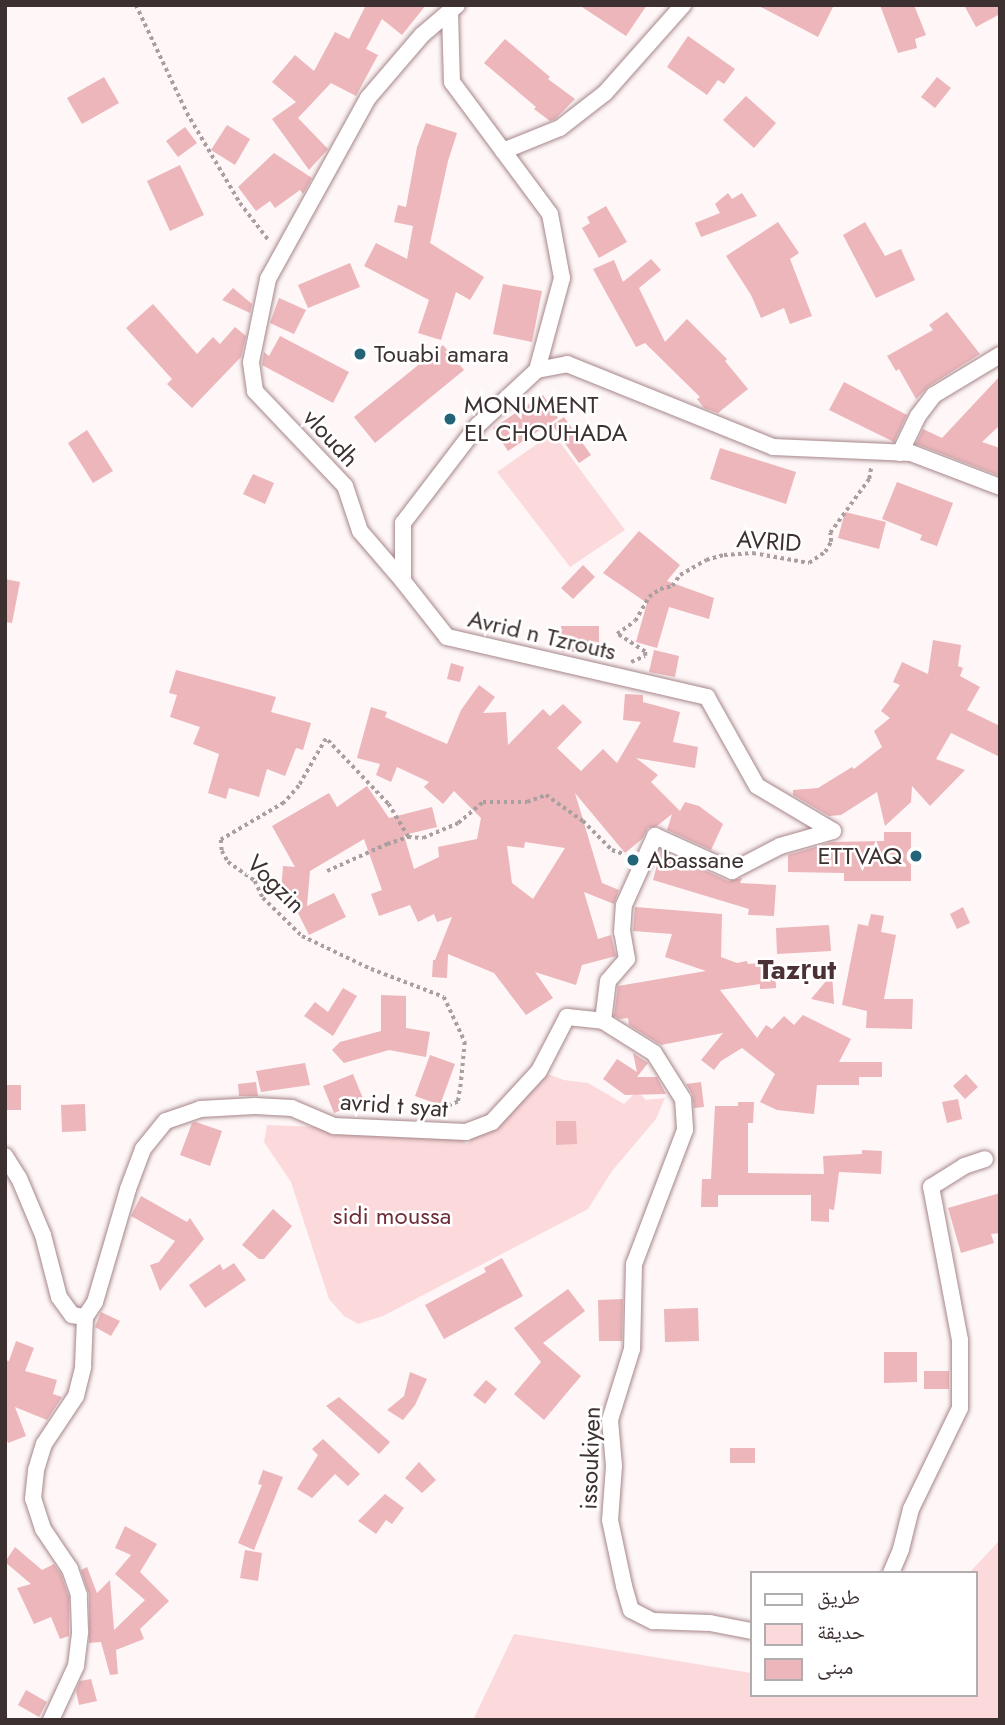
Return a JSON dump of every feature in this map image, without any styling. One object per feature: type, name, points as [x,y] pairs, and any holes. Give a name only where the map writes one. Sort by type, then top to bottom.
[{"type":"street","points":[[503,151],[560,128],[605,93],[683,5]]},
{"type":"street","points":[[282,257],[368,98],[422,35],[454,8]]},
{"type":"street","points":[[454,8],[452,82],[550,214],[562,278],[537,370]]},
{"type":"street","name":"vloudh","points":[[282,257],[268,279],[251,362],[255,391],[345,486],[360,531],[402,581]]},
{"type":"street","points":[[900,453],[918,416],[933,395],[1000,355]]},
{"type":"street","points":[[402,581],[403,523],[478,425],[537,370],[566,364],[773,447],[911,453],[1000,487]]},
{"type":"street","name":"Avrid n Tzrouts","points":[[402,581],[447,637],[707,698],[757,786],[833,831],[780,846],[732,871],[655,836],[644,861]]},
{"type":"street","points":[[603,1021],[608,981],[627,959],[622,932],[624,905],[644,861]]},
{"type":"street","name":"avrid t syat","points":[[85,1317],[95,1302],[128,1189],[143,1149],[166,1121],[200,1109],[255,1106],[292,1108],[334,1126],[466,1132],[492,1122],[539,1071],[567,1017],[603,1021]]},
{"type":"street","name":"issoukiyen","points":[[603,1021],[654,1053],[683,1099],[685,1130],[634,1264],[632,1349],[610,1420],[614,1466],[610,1520],[624,1586],[631,1610],[653,1621],[710,1623],[750,1632]]},
{"type":"street","points":[[5,1156],[19,1178],[43,1235],[59,1297],[72,1315],[85,1317],[83,1367],[76,1396],[44,1444],[36,1470],[33,1499],[43,1529],[70,1569],[79,1595],[80,1631],[76,1666],[51,1720]]},
{"type":"street","points":[[892,1571],[901,1549],[911,1509],[960,1408],[960,1339],[931,1186],[964,1166],[985,1159]]},
{"type":"path","points":[[136,5],[187,113],[240,203],[282,257]]},
{"type":"path","name":"AVRID","points":[[613,675],[620,667],[645,656],[636,645],[617,634],[635,621],[649,597],[660,589],[672,586],[680,575],[706,560],[724,555],[753,553],[809,563],[825,552],[831,542],[830,533],[869,479],[876,453]]},
{"type":"path","name":"Vogzin","points":[[408,837],[388,804],[326,739],[299,786],[284,803],[221,840],[222,851],[228,862],[255,881],[263,898],[302,936],[371,968],[444,997],[465,1042],[461,1084],[458,1102],[425,1116]]},
{"type":"path","points":[[327,871],[408,837],[423,838],[458,823],[483,802],[527,802],[546,794],[583,821],[612,850],[644,861]]},
{"type":"green space","points":[[553,433],[625,530],[570,567],[497,472]]},
{"type":"green space","name":"sidi moussa","points":[[539,1071],[564,1080],[588,1083],[624,1104],[637,1091],[646,1100],[665,1098],[656,1119],[612,1171],[588,1209],[383,1316],[358,1324],[344,1316],[329,1299],[291,1182],[264,1142],[267,1125],[451,1132],[467,1144],[492,1122]]},
{"type":"green space","points":[[1000,1540],[1000,1720],[473,1720],[514,1634],[750,1673],[750,1697],[977,1697],[977,1571],[971,1571]]},
{"type":"building","points":[[366,5],[426,5],[402,35],[382,19],[366,49],[378,55],[356,96],[331,83],[298,118],[328,149],[309,170],[272,119],[296,102],[272,82],[295,55],[314,71],[335,32],[349,39]]},
{"type":"building","points":[[579,5],[647,5],[626,36]]},
{"type":"building","points":[[757,5],[834,5],[818,37]]},
{"type":"building","points":[[880,5],[914,5],[926,35],[915,39],[917,48],[898,53]]},
{"type":"building","points":[[964,5],[1000,5],[1000,14],[976,27]]},
{"type":"building","points":[[688,36],[735,69],[724,84],[718,80],[707,95],[667,67]]},
{"type":"building","points":[[505,39],[550,77],[548,79],[575,99],[555,119],[550,121],[534,109],[536,107],[484,63]]},
{"type":"building","points":[[104,77],[119,103],[82,124],[67,98]]},
{"type":"building","points":[[937,77],[951,88],[935,108],[921,97]]},
{"type":"building","points":[[746,96],[776,123],[754,148],[723,120]]},
{"type":"building","points":[[426,123],[457,133],[430,243],[484,277],[470,300],[456,292],[441,340],[418,333],[429,300],[364,266],[376,243],[407,259],[413,226],[394,222],[398,205],[406,207],[417,147]]},
{"type":"building","points":[[227,125],[250,139],[235,165],[211,150]]},
{"type":"building","points":[[185,127],[197,143],[178,157],[166,141]]},
{"type":"building","points":[[274,153],[312,178],[303,194],[300,190],[275,208],[270,201],[256,211],[238,187]]},
{"type":"building","points":[[180,165],[204,215],[170,231],[147,181]]},
{"type":"building","points":[[728,193],[732,199],[742,193],[757,216],[701,237],[695,223],[720,213],[715,204]]},
{"type":"building","points":[[606,206],[627,242],[599,258],[582,228],[590,223],[587,217]]},
{"type":"building","points":[[778,222],[799,253],[790,259],[812,316],[790,324],[784,308],[761,318],[751,295],[726,256]]},
{"type":"building","points":[[865,222],[885,256],[901,249],[915,280],[876,298],[843,235]]},
{"type":"building","points":[[651,259],[661,270],[639,288],[665,342],[687,319],[727,359],[725,361],[748,389],[718,413],[704,408],[697,399],[700,397],[645,343],[636,347],[593,269],[614,260],[623,282]]},
{"type":"building","points":[[350,263],[360,287],[308,308],[298,285]]},
{"type":"building","points":[[503,284],[542,291],[532,342],[493,334]]},
{"type":"building","points":[[233,288],[252,304],[250,313],[222,300]]},
{"type":"building","points":[[279,298],[306,310],[294,334],[270,323]]},
{"type":"building","points":[[153,304],[197,354],[213,337],[220,344],[235,327],[246,336],[241,357],[192,408],[167,384],[172,379],[126,328]]},
{"type":"building","points":[[947,312],[980,354],[929,386],[916,399],[899,369],[896,371],[887,356],[933,330],[929,325]]},
{"type":"building","points":[[280,336],[349,372],[333,403],[262,365],[264,352],[269,356]]},
{"type":"building","points":[[443,345],[464,370],[375,443],[354,417]]},
{"type":"building","points":[[1000,376],[1000,425],[982,442],[1000,448],[1000,476],[916,444],[923,429],[942,438]]},
{"type":"building","points":[[844,382],[907,415],[894,442],[829,410]]},
{"type":"building","points":[[543,395],[558,418],[508,451],[493,428]]},
{"type":"building","points":[[564,417],[591,455],[579,463],[552,425]]},
{"type":"building","points":[[87,430],[113,471],[93,483],[68,443]]},
{"type":"building","points":[[720,448],[796,472],[786,504],[710,479]]},
{"type":"building","points":[[253,474],[274,483],[265,504],[243,494]]},
{"type":"building","points":[[897,482],[953,503],[937,546],[920,540],[922,535],[882,519]]},
{"type":"building","points":[[845,512],[886,522],[879,549],[838,538]]},
{"type":"building","points":[[639,531],[680,565],[667,581],[714,598],[709,619],[669,607],[657,648],[636,642],[647,603],[603,573]]},
{"type":"building","points":[[583,565],[595,577],[573,599],[561,588]]},
{"type":"building","points":[[5,579],[20,582],[12,623],[5,622]]},
{"type":"building","points":[[561,626],[599,626],[599,651],[562,652]]},
{"type":"building","points":[[933,640],[961,645],[958,666],[963,668],[960,676],[980,687],[967,710],[1000,726],[1000,757],[951,733],[936,759],[965,770],[930,806],[912,786],[911,802],[885,826],[877,792],[841,815],[829,816],[793,795],[793,790],[818,788],[852,767],[854,769],[882,747],[874,731],[890,718],[881,711],[900,685],[893,682],[902,662],[928,674]]},
{"type":"building","points":[[654,650],[679,656],[675,677],[649,672]]},
{"type":"building","points":[[451,663],[464,667],[460,682],[447,679]]},
{"type":"building","points":[[176,670],[276,697],[271,712],[311,723],[303,750],[296,748],[285,776],[267,769],[259,797],[229,788],[226,799],[208,793],[219,754],[193,744],[200,727],[170,717],[177,695],[169,693]]},
{"type":"building","points":[[479,685],[495,697],[483,713],[506,712],[508,745],[543,709],[550,716],[563,704],[582,722],[557,748],[581,771],[603,749],[617,763],[641,722],[623,720],[625,694],[643,695],[643,702],[680,712],[673,742],[698,747],[695,768],[636,758],[658,775],[651,782],[680,811],[685,802],[699,806],[723,824],[711,850],[667,830],[672,814],[657,826],[648,828],[642,839],[625,853],[575,793],[602,883],[619,890],[614,904],[584,892],[598,939],[611,935],[616,956],[582,965],[576,985],[535,972],[553,998],[526,1015],[494,973],[448,954],[447,978],[432,977],[433,960],[452,917],[437,922],[434,914],[418,922],[410,905],[379,916],[371,894],[382,890],[364,839],[310,871],[307,906],[334,893],[346,917],[309,935],[288,893],[281,892],[283,866],[295,867],[272,826],[329,793],[337,807],[367,786],[389,818],[432,807],[437,827],[404,835],[414,869],[439,857],[438,847],[477,839],[481,818],[454,791],[443,804],[424,787],[429,782],[397,767],[391,782],[376,775],[380,764],[357,758],[371,707],[387,712],[385,717],[447,744],[461,710]],"holes":[[[525,842],[565,848],[533,899],[512,883],[507,846],[524,848]]]},
{"type":"building","points":[[884,832],[911,832],[911,881],[844,881],[844,873],[788,872],[788,855],[832,842],[884,841]]},
{"type":"building","points":[[661,850],[728,881],[742,878],[740,883],[776,885],[774,916],[748,915],[749,909],[653,880]]},
{"type":"building","points":[[635,907],[722,914],[721,957],[737,963],[775,962],[776,988],[760,989],[760,984],[720,990],[757,1038],[766,1025],[772,1029],[784,1016],[794,1025],[803,1015],[851,1039],[839,1062],[882,1062],[882,1077],[859,1077],[859,1085],[817,1085],[814,1114],[777,1110],[760,1102],[775,1074],[742,1048],[721,1061],[714,1070],[701,1060],[723,1033],[661,1045],[629,1025],[628,1018],[620,1019],[614,1016],[618,986],[706,971],[665,957],[672,934],[633,931]]},
{"type":"building","points":[[963,907],[970,923],[957,929],[950,914]]},
{"type":"building","points":[[871,914],[884,916],[881,932],[896,935],[884,999],[913,999],[912,1029],[866,1028],[867,1011],[842,1005],[858,924],[868,926]]},
{"type":"building","points":[[829,925],[831,951],[777,954],[776,928]]},
{"type":"building","points":[[832,974],[834,1004],[811,999]]},
{"type":"building","points":[[343,988],[357,996],[333,1036],[304,1016],[315,1002],[328,1012]]},
{"type":"building","points":[[381,995],[406,996],[406,1028],[430,1032],[426,1057],[389,1050],[344,1063],[332,1050],[340,1042],[381,1031]]},
{"type":"building","points":[[633,1053],[648,1063],[637,1077],[657,1077],[666,1094],[625,1095],[603,1079],[617,1059],[637,1072]]},
{"type":"building","points":[[430,1055],[455,1064],[440,1105],[415,1096]]},
{"type":"building","points":[[305,1063],[310,1085],[261,1092],[256,1071]]},
{"type":"building","points":[[353,1074],[364,1101],[334,1113],[323,1086]]},
{"type":"building","points":[[966,1074],[978,1087],[965,1099],[953,1086]]},
{"type":"building","points":[[256,1082],[258,1096],[239,1096],[238,1084]]},
{"type":"building","points":[[701,1082],[704,1107],[694,1108],[692,1094],[686,1084]]},
{"type":"building","points":[[5,1085],[21,1085],[21,1110],[5,1110]]},
{"type":"building","points":[[958,1099],[962,1119],[947,1123],[942,1102]]},
{"type":"building","points":[[738,1102],[754,1102],[753,1123],[748,1123],[748,1173],[824,1174],[823,1156],[862,1154],[862,1150],[882,1151],[881,1174],[839,1172],[834,1210],[829,1209],[829,1222],[811,1221],[811,1195],[718,1195],[718,1207],[701,1207],[702,1179],[711,1179],[715,1106],[738,1106]]},
{"type":"building","points":[[85,1104],[86,1131],[62,1132],[61,1105]]},
{"type":"building","points":[[556,1121],[576,1121],[577,1144],[556,1145]]},
{"type":"building","points":[[192,1123],[222,1131],[210,1166],[180,1155]]},
{"type":"building","points":[[1000,1193],[1000,1233],[991,1234],[994,1243],[961,1253],[948,1208]]},
{"type":"building","points":[[141,1196],[187,1222],[190,1218],[204,1239],[160,1291],[150,1265],[159,1262],[175,1241],[131,1216]]},
{"type":"building","points":[[273,1209],[292,1226],[264,1259],[259,1259],[242,1245]]},
{"type":"building","points":[[502,1258],[523,1296],[444,1339],[425,1305],[486,1272],[484,1268]]},
{"type":"building","points":[[234,1263],[246,1280],[205,1308],[189,1285],[220,1264],[223,1270]]},
{"type":"building","points":[[568,1289],[585,1311],[543,1343],[581,1376],[544,1420],[514,1394],[541,1362],[514,1328]]},
{"type":"building","points":[[623,1299],[622,1341],[599,1341],[598,1300]]},
{"type":"building","points":[[698,1308],[699,1341],[665,1342],[664,1309]]},
{"type":"building","points":[[101,1312],[120,1321],[111,1336],[95,1327]]},
{"type":"building","points":[[16,1341],[34,1348],[25,1371],[57,1380],[53,1394],[62,1397],[47,1420],[15,1407],[26,1436],[8,1443],[5,1435],[5,1360],[9,1361]]},
{"type":"building","points":[[884,1352],[917,1352],[917,1382],[884,1383]]},
{"type":"building","points":[[924,1371],[949,1371],[949,1389],[924,1389]]},
{"type":"building","points":[[410,1372],[427,1379],[415,1405],[403,1420],[387,1410],[404,1396]]},
{"type":"building","points":[[486,1380],[497,1389],[485,1404],[473,1395]]},
{"type":"building","points":[[339,1397],[390,1442],[379,1454],[326,1406]]},
{"type":"building","points":[[323,1439],[360,1474],[348,1486],[335,1474],[312,1498],[297,1489],[318,1455],[312,1449]]},
{"type":"building","points":[[730,1448],[755,1448],[755,1463],[730,1463]]},
{"type":"building","points":[[419,1462],[436,1480],[422,1493],[405,1478]]},
{"type":"building","points":[[263,1470],[283,1477],[254,1550],[238,1543],[262,1485],[258,1484]]},
{"type":"building","points":[[385,1494],[404,1508],[392,1524],[386,1520],[376,1534],[358,1521]]},
{"type":"building","points":[[125,1526],[157,1544],[140,1572],[169,1601],[140,1629],[144,1639],[116,1650],[118,1674],[110,1675],[101,1642],[89,1643],[89,1594],[81,1570],[87,1567],[97,1593],[110,1580],[114,1630],[145,1600],[115,1574],[131,1555],[115,1548]]},
{"type":"building","points":[[15,1547],[42,1570],[54,1564],[61,1574],[69,1597],[69,1636],[60,1639],[51,1617],[34,1624],[17,1588],[31,1584],[5,1562]]},
{"type":"building","points":[[245,1550],[262,1553],[258,1581],[240,1578]]},
{"type":"building","points":[[91,1679],[97,1701],[79,1705],[76,1691],[80,1681]]},
{"type":"building","points":[[26,1690],[47,1702],[39,1717],[18,1705]]},
{"type":"place","name":"Touabi amara","points":[[360,354]]},
{"type":"place","name":"MONUMENT EL CHOUHADA","points":[[450,419]]},
{"type":"place","name":"ETTVAQ","points":[[916,856]]},
{"type":"place","name":"Abassane","points":[[633,860]]},
{"type":"district","name":"Tazṛut","points":[[797,970]]}]
